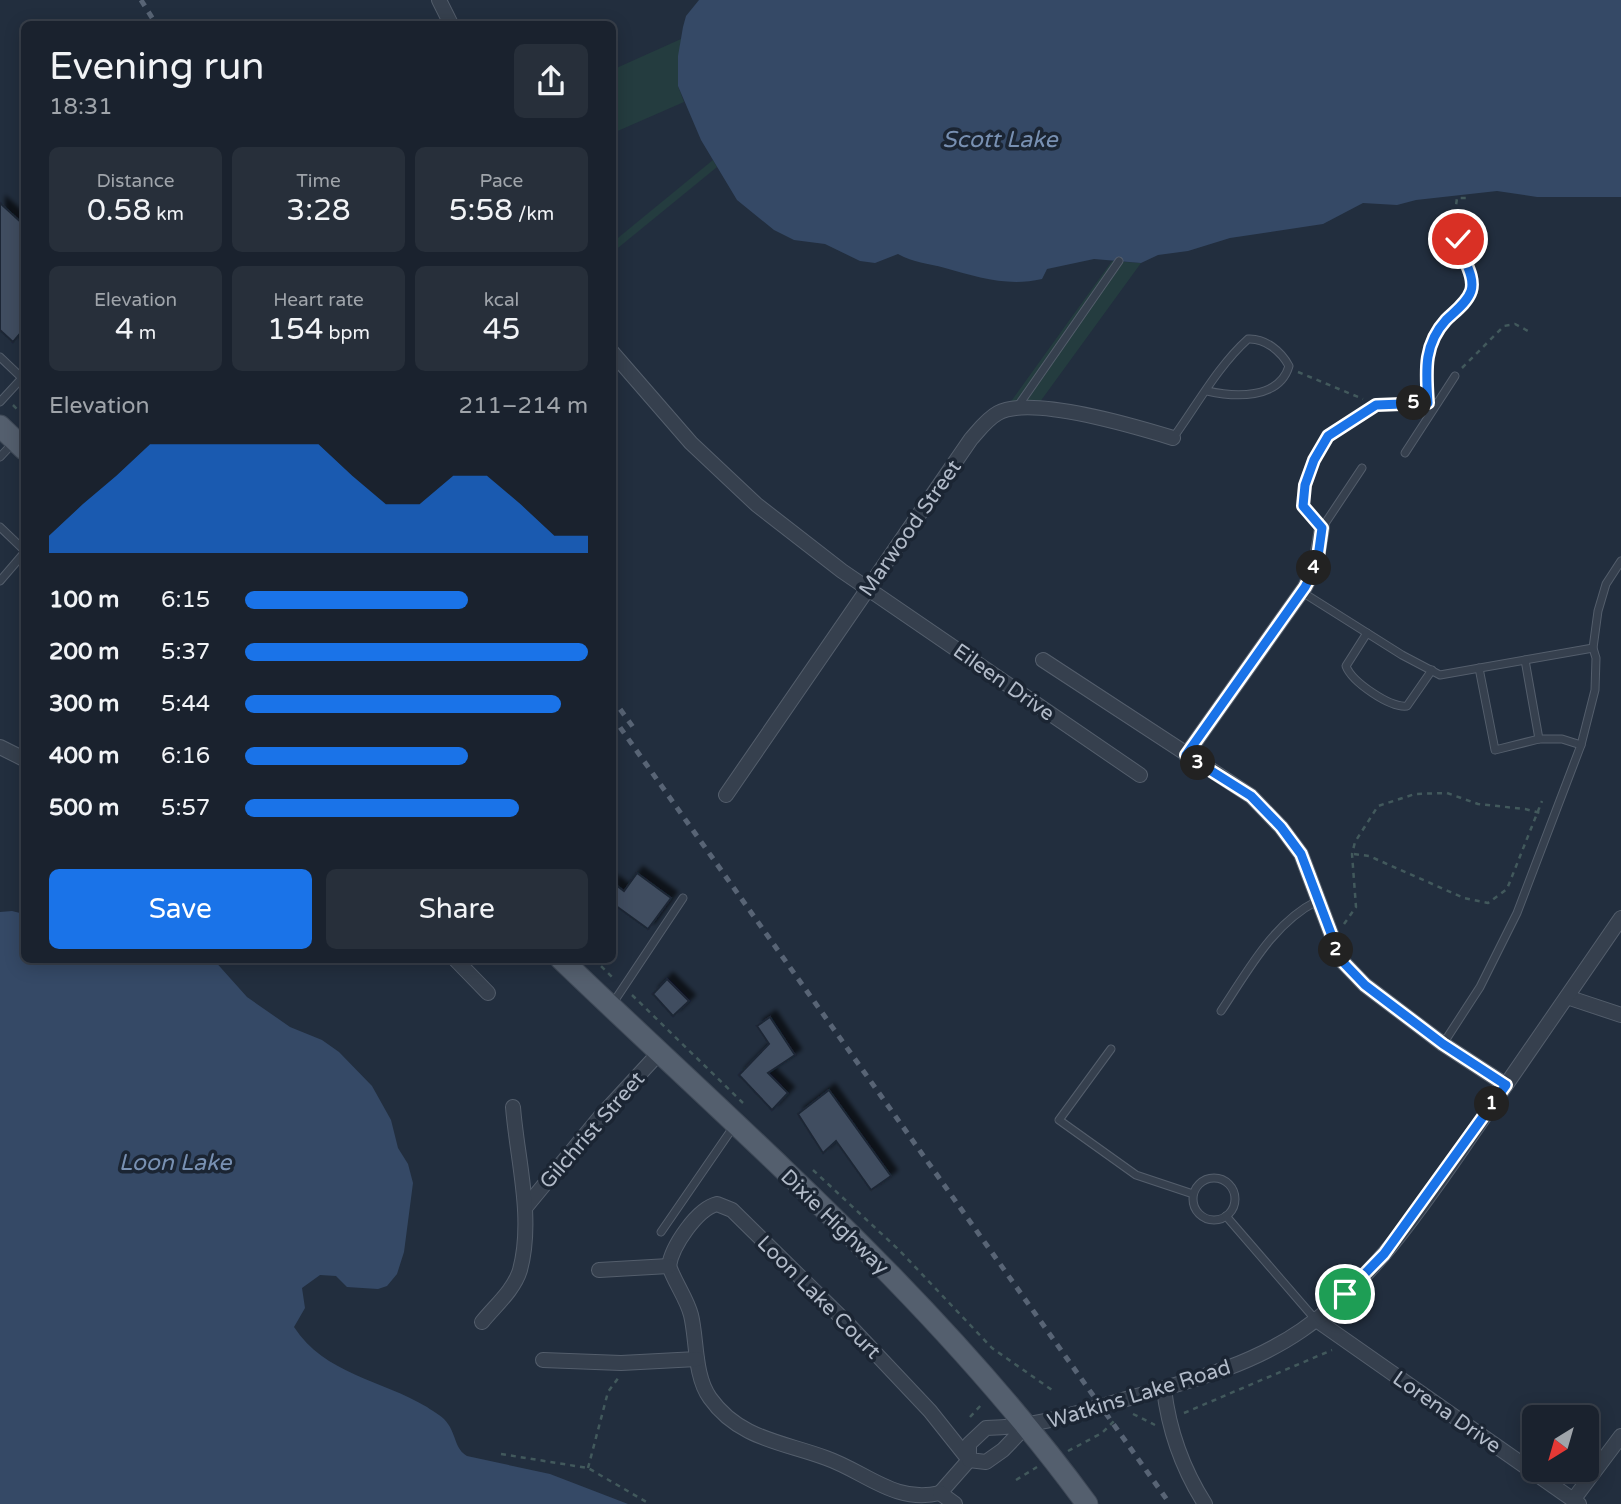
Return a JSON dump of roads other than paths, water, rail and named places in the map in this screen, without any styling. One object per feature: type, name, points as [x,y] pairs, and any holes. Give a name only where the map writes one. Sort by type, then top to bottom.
[{"type":"main road","name":"Dixie Highway","points":[[565,963],[892,1276],[965,1354],[1087,1504]]},
{"type":"street","points":[[439,0],[450,21]]},
{"type":"street","name":"Eileen Drive","points":[[616,357],[649,398],[733,486],[842,571],[869,586],[1140,775]]},
{"type":"street","name":"Marwood Street","points":[[726,795],[971,439],[1000,412],[1048,410],[1095,417],[1173,438]]},
{"type":"street","points":[[1186,755],[1302,591],[1317,564],[1322,528]]},
{"type":"street","points":[[1043,660],[1251,796],[1281,827],[1301,854],[1341,960],[1365,985],[1443,1044],[1506,1085]]},
{"type":"street","points":[[0,747],[21,758]]},
{"type":"street","name":"Watkins Lake Road","points":[[940,1493],[969,1460],[969,1444],[986,1428],[1025,1427],[1164,1389],[1247,1360],[1302,1330],[1384,1254],[1506,1085],[1621,918]]},
{"type":"street","points":[[459,963],[488,993]]},
{"type":"street","points":[[1567,997],[1621,1015]]},
{"type":"street","name":"Gilchrist Street","points":[[525,1208],[600,1117],[659,1053]]},
{"type":"street","points":[[482,1322],[510,1290],[520,1270],[525,1208],[513,1107]]},
{"type":"street","name":"Loon Lake Court","points":[[669,1266],[679,1243],[702,1212],[709,1206],[725,1205],[846,1322],[930,1411],[969,1460]]},
{"type":"street","points":[[599,1270],[669,1266],[691,1315],[697,1359],[708,1396],[728,1419],[750,1434],[826,1458],[887,1490],[910,1496],[940,1493],[955,1504]]},
{"type":"street","name":"Lorena Drive","points":[[1315,1319],[1576,1502]]},
{"type":"street","points":[[543,1360],[629,1362],[697,1359]]},
{"type":"street","points":[[1164,1389],[1161,1422],[1187,1475],[1205,1504]]},
{"type":"street","name":"Watkins Lake Road","points":[[969,1460],[986,1462],[1003,1450],[1025,1427]]},
{"type":"street","points":[[1576,1502],[1621,1436]]},
{"type":"lane","points":[[1016,410],[1119,261]]},
{"type":"lane","points":[[1173,438],[1207,391],[1248,338],[1264,341],[1284,356],[1289,366],[1287,373],[1274,386],[1262,393],[1221,394],[1207,391]]},
{"type":"lane","points":[[0,357],[21,377]]},
{"type":"lane","points":[[1405,453],[1455,376]]},
{"type":"lane","points":[[0,401],[21,379]]},
{"type":"lane","points":[[1362,468],[1322,528],[1303,506],[1305,485],[1314,460],[1328,436],[1376,405],[1437,403]]},
{"type":"lane","points":[[0,457],[8,435]]},
{"type":"lane","points":[[0,527],[21,549]]},
{"type":"lane","points":[[0,581],[21,556]]},
{"type":"lane","points":[[1443,1044],[1480,987],[1517,913],[1581,745],[1595,690],[1596,658],[1593,648],[1598,611],[1606,584],[1621,561]]},
{"type":"lane","points":[[1302,591],[1440,675],[1593,648]]},
{"type":"lane","points":[[1367,632],[1346,666],[1350,677],[1397,707],[1407,706],[1432,670]]},
{"type":"lane","points":[[1525,660],[1539,739]]},
{"type":"lane","points":[[1479,668],[1495,750],[1539,739],[1562,739],[1581,745]]},
{"type":"lane","points":[[611,1007],[684,898]]},
{"type":"lane","points":[[1221,1011],[1280,928],[1301,909],[1317,901]]},
{"type":"lane","points":[[1111,1049],[1059,1120],[1136,1175],[1194,1194]]},
{"type":"lane","points":[[661,1232],[734,1125]]},
{"type":"lane","points":[[1208,1179],[1226,1182],[1235,1200],[1226,1216],[1205,1219],[1195,1208],[1194,1194],[1196,1187],[1208,1179]]},
{"type":"lane","points":[[1226,1216],[1315,1319]]},
{"type":"water","name":"Scott Lake","points":[[699,0],[1621,0],[1621,197],[1537,197],[1497,191],[1416,200],[1397,205],[1363,203],[1323,224],[1230,238],[1188,251],[1158,255],[1141,263],[1094,259],[1047,269],[1042,279],[1029,281],[981,278],[898,254],[875,263],[860,261],[825,244],[794,240],[774,230],[737,200],[701,140],[678,86],[678,56],[683,27],[686,16]]},
{"type":"water","name":"Loon Lake","points":[[0,912],[21,913],[21,963],[217,963],[247,997],[290,1027],[322,1040],[339,1052],[372,1086],[391,1120],[398,1148],[408,1164],[413,1183],[404,1252],[397,1274],[387,1286],[378,1289],[347,1287],[336,1276],[320,1275],[302,1288],[305,1308],[294,1327],[306,1343],[337,1366],[410,1398],[439,1415],[451,1428],[460,1450],[467,1456],[550,1474],[628,1504],[0,1504]]},
{"type":"railway","points":[[141,0],[154,21]]},
{"type":"railway","points":[[616,704],[633,727]]},
{"type":"railway","points":[[616,722],[1170,1504]]}]
